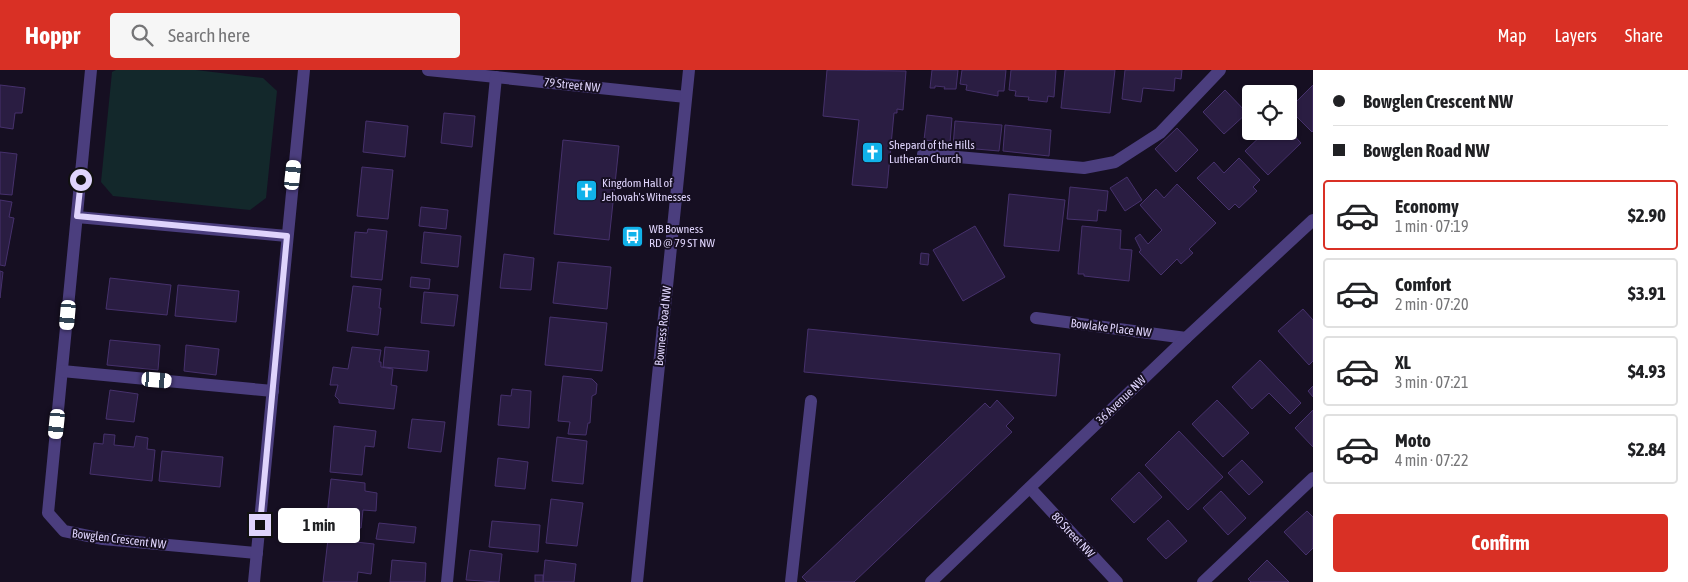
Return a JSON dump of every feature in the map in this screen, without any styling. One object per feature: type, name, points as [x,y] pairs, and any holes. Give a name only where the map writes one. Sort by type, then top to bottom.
[{"type":"street","name":"Bowglen Crescent NW","points":[[91,70],[48,513],[64,532],[103,539],[257,553]]},
{"type":"street","points":[[254,582],[304,70]]},
{"type":"street","name":"79 Street NW","points":[[428,70],[686,97]]},
{"type":"street","name":"Bowness Road NW","points":[[637,582],[689,70]]},
{"type":"street","points":[[923,154],[1084,168],[1115,162],[1160,133],[1220,70]]},
{"type":"street","points":[[447,582],[496,77]]},
{"type":"street","points":[[77,216],[287,236]]},
{"type":"street","name":"36 Avenue NW","points":[[931,582],[1186,338],[1313,220]]},
{"type":"street","name":"Bowlake Place NW","points":[[1036,318],[1186,338]]},
{"type":"street","points":[[62,371],[273,391]]},
{"type":"street","points":[[790,582],[811,401]]},
{"type":"street","points":[[1203,582],[1313,478]]},
{"type":"street","name":"80 Street NW","points":[[1030,488],[1117,582]]},
{"type":"green space","points":[[116,70],[196,70],[263,78],[277,91],[266,198],[250,210],[113,196],[101,182],[112,72]]},
{"type":"building","name":"Shepard of the Hills Lutheran Church","points":[[827,70],[906,71],[903,110],[897,109],[897,113],[894,113],[887,188],[852,185],[859,120],[823,116]]},
{"type":"building","points":[[932,70],[958,70],[956,89],[944,89],[945,87],[935,86],[935,88],[930,88]]},
{"type":"building","points":[[962,70],[1006,70],[1004,91],[998,91],[998,96],[966,90],[967,85],[960,84]]},
{"type":"building","points":[[1011,70],[1056,70],[1054,97],[1048,96],[1047,102],[1028,100],[1029,97],[1015,96],[1016,91],[1009,90]]},
{"type":"building","points":[[1065,70],[1115,70],[1110,113],[1061,108]]},
{"type":"building","points":[[1125,70],[1182,70],[1181,79],[1175,78],[1174,91],[1143,88],[1141,102],[1122,99]]},
{"type":"building","points":[[0,85],[25,88],[22,113],[15,113],[13,129],[0,127]]},
{"type":"building","points":[[1313,85],[1312,132],[1297,117],[1297,101]]},
{"type":"building","points":[[1225,90],[1242,108],[1242,118],[1224,134],[1203,112]]},
{"type":"building","points":[[444,113],[475,116],[472,147],[441,143]]},
{"type":"building","points":[[927,115],[952,118],[950,143],[924,140]]},
{"type":"building","points":[[366,121],[408,126],[405,157],[363,152]]},
{"type":"building","points":[[955,121],[1002,125],[999,151],[953,147]]},
{"type":"building","points":[[1005,125],[1051,130],[1049,156],[1003,151]]},
{"type":"building","points":[[1177,128],[1198,150],[1176,172],[1155,149]]},
{"type":"building","points":[[1297,139],[1301,143],[1268,175],[1245,151],[1257,140]]},
{"type":"building","name":"Kingdom Hall of Jehovah's Witnesses","points":[[563,140],[619,146],[609,240],[554,234]]},
{"type":"building","points":[[0,152],[17,154],[12,195],[0,194]]},
{"type":"building","points":[[1239,158],[1260,180],[1253,187],[1257,191],[1239,208],[1235,204],[1229,210],[1197,178],[1214,162],[1224,173]]},
{"type":"building","points":[[362,167],[393,170],[388,219],[357,216]]},
{"type":"building","points":[[1127,177],[1142,200],[1125,211],[1110,188]]},
{"type":"building","points":[[1177,184],[1216,223],[1189,249],[1193,253],[1181,264],[1177,259],[1161,275],[1139,252],[1141,250],[1135,238],[1140,234],[1148,244],[1162,230],[1140,205],[1156,189],[1164,198]]},
{"type":"building","points":[[1070,187],[1108,191],[1106,211],[1098,210],[1097,221],[1067,219]]},
{"type":"building","points":[[1009,194],[1065,200],[1059,251],[1004,246]]},
{"type":"building","points":[[0,200],[12,202],[9,217],[14,218],[5,266],[0,265]]},
{"type":"building","points":[[421,207],[448,210],[446,229],[419,226]]},
{"type":"building","points":[[975,226],[1005,277],[963,301],[933,250]]},
{"type":"building","points":[[1082,226],[1121,230],[1120,249],[1132,250],[1129,281],[1078,274]]},
{"type":"building","points":[[368,229],[387,231],[382,280],[351,277],[355,232],[367,233]]},
{"type":"building","points":[[424,232],[461,236],[458,267],[421,263]]},
{"type":"building","points":[[921,253],[929,254],[928,265],[920,264]]},
{"type":"building","points":[[504,254],[534,258],[531,290],[500,288]]},
{"type":"building","points":[[558,262],[611,267],[607,309],[553,303]]},
{"type":"building","points":[[0,271],[3,272],[0,298]]},
{"type":"building","points":[[411,277],[430,279],[429,289],[410,287]]},
{"type":"building","points":[[110,278],[171,285],[167,315],[106,309]]},
{"type":"building","points":[[178,285],[239,291],[236,322],[175,316]]},
{"type":"building","points":[[353,286],[381,289],[378,335],[347,331]]},
{"type":"building","points":[[424,292],[458,295],[454,326],[421,323]]},
{"type":"building","points":[[1303,309],[1313,320],[1313,361],[1309,365],[1278,331]]},
{"type":"building","points":[[550,317],[607,323],[602,371],[545,365]]},
{"type":"building","points":[[808,329],[1060,354],[1056,396],[804,372]]},
{"type":"building","points":[[110,340],[160,345],[158,370],[107,365]]},
{"type":"building","points":[[186,345],[219,349],[216,375],[184,371]]},
{"type":"building","points":[[352,347],[381,350],[379,362],[381,362],[381,367],[393,369],[391,385],[397,386],[394,409],[339,403],[335,396],[338,385],[330,385],[333,367],[348,369]]},
{"type":"building","points":[[385,347],[429,351],[427,371],[383,367]]},
{"type":"building","points":[[1260,360],[1301,403],[1290,414],[1269,393],[1252,409],[1232,387]]},
{"type":"building","points":[[563,376],[592,379],[597,384],[596,394],[592,396],[590,423],[588,423],[586,435],[568,434],[570,422],[558,421]]},
{"type":"building","points":[[1313,386],[1313,397],[1308,391]]},
{"type":"building","points":[[512,389],[531,391],[529,428],[498,425],[501,395],[511,396]]},
{"type":"building","points":[[110,390],[138,394],[134,422],[106,419]]},
{"type":"building","points":[[997,400],[1014,418],[1006,426],[1012,432],[854,582],[807,582],[802,577],[985,403],[990,408]]},
{"type":"building","points":[[1217,400],[1249,433],[1223,457],[1192,424]]},
{"type":"building","points":[[1313,410],[1313,447],[1295,428]]},
{"type":"building","points":[[412,419],[445,422],[441,452],[408,448]]},
{"type":"building","points":[[334,426],[376,431],[374,447],[365,446],[362,475],[330,472]]},
{"type":"building","points":[[1179,431],[1223,477],[1188,510],[1145,465]]},
{"type":"building","points":[[104,434],[115,435],[114,445],[134,447],[136,436],[148,438],[147,449],[155,450],[152,481],[90,474],[94,443],[103,444]]},
{"type":"building","points":[[557,437],[587,441],[583,484],[552,481]]},
{"type":"building","points":[[162,451],[223,457],[220,487],[159,481]]},
{"type":"building","points":[[498,458],[528,462],[525,489],[495,486]]},
{"type":"building","points":[[1242,460],[1263,482],[1249,495],[1228,473]]},
{"type":"building","points":[[1139,472],[1162,497],[1134,523],[1111,499]]},
{"type":"building","points":[[331,479],[365,483],[365,491],[377,493],[376,511],[363,510],[361,528],[326,525]]},
{"type":"building","points":[[1221,491],[1246,518],[1228,535],[1203,508]]},
{"type":"building","points":[[551,499],[583,503],[577,546],[546,543]]},
{"type":"building","points":[[1307,511],[1313,517],[1313,548],[1306,555],[1284,532]]},
{"type":"building","points":[[1168,520],[1187,541],[1166,559],[1147,539]]},
{"type":"building","points":[[492,521],[540,525],[538,552],[489,547]]},
{"type":"building","points":[[379,523],[416,527],[414,543],[376,539]]},
{"type":"building","points":[[328,539],[374,544],[371,574],[358,572],[357,582],[323,582]]},
{"type":"building","points":[[470,550],[502,554],[499,582],[466,580]]},
{"type":"building","points":[[392,560],[426,563],[425,582],[390,582]]},
{"type":"building","points":[[545,560],[576,564],[574,582],[543,582]]},
{"type":"building","points":[[1267,560],[1289,582],[1251,582],[1248,579]]},
{"type":"building","points":[[535,575],[543,575],[543,582],[535,582]]},
{"type":"place","name":"Shepard of the Hills Lutheran Church","points":[[873,152]]},
{"type":"place","name":"Kingdom Hall of Jehovah's Witnesses","points":[[586,190]]},
{"type":"place","name":"WB Bowness RD @ 79 ST NW","points":[[633,236]]},
{"type":"route","points":[[81,180],[77,216],[287,236],[260,525]]}]
